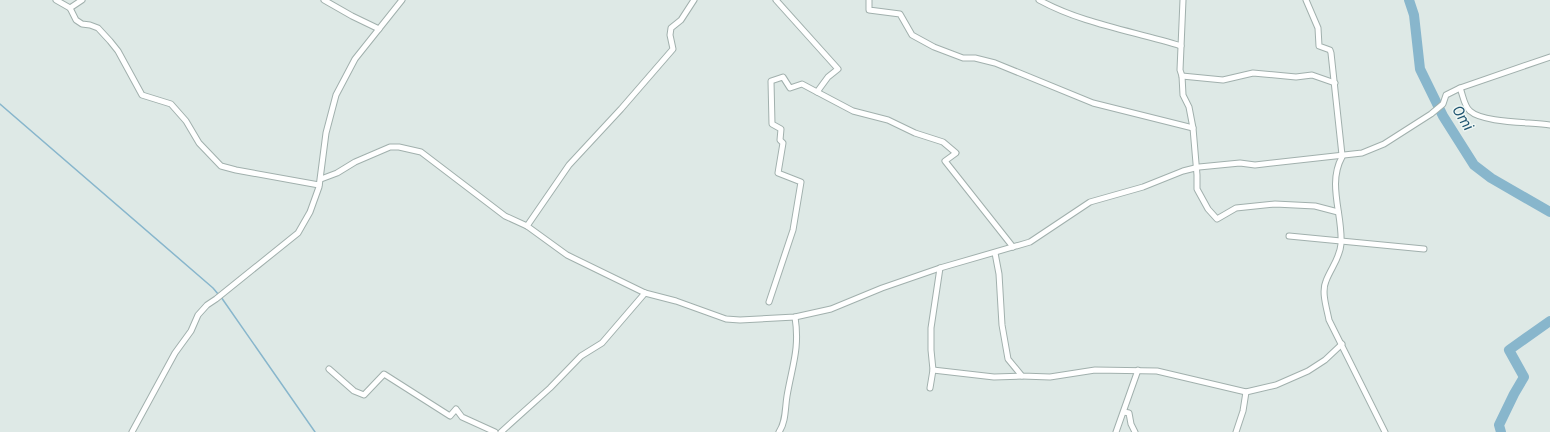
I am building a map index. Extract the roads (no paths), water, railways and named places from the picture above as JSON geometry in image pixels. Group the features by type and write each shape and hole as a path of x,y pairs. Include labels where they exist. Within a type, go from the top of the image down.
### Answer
{"street":[{"path":"56,0 70,8 76,20 82,24 98,28 114,46 142,95 171,104 186,122 198,143 221,166 319,185"},
{"path":"70,8 82,0"},
{"path":"324,0 378,29"},
{"path":"132,432 175,353 191,331 198,315 207,305 298,233 310,212 321,179 326,133 336,95 355,59 402,0"},
{"path":"527,226 569,165 621,110 673,49 670,35 671,28 681,20 694,0"},
{"path":"776,0 838,69 828,77 817,92"},
{"path":"869,0 869,10 900,14 912,35 934,47 963,58 975,58 995,63 1093,103 1193,128"},
{"path":"1039,0 1064,13 1122,31 1181,46"},
{"path":"1183,0 1180,70 1182,76 1183,95 1189,107 1193,128 1197,190 1208,209 1217,219 1236,208 1275,204 1315,206 1338,212"},
{"path":"1306,0 1318,28 1319,46 1330,50 1332,53 1342,156 1338,165 1336,178 1341,241 1337,259 1325,286 1330,320 1385,432"},
{"path":"321,179 390,147 412,149 429,157 439,167 505,216 527,226 567,256 645,293 676,300 726,319 740,320 795,317 831,309 882,288 940,268 995,253 1035,239 1090,202 1143,187 1195,168 1240,163 1254,165 1350,156 1362,153 1374,148 1431,114 1443,104 1446,95 1460,88 1550,57"},
{"path":"1182,76 1223,80 1253,73 1296,77 1312,75 1335,83"},
{"path":"769,302 793,230 801,182 778,173 783,143 780,140 781,129 772,124 771,81 783,77 790,88 802,84 853,111 888,120 915,133 943,142 956,153 945,161 1013,247"},
{"path":"1460,88 1469,110 1475,115 1504,121 1550,125"},
{"path":"322,170 330,176"},
{"path":"1289,236 1424,249"},
{"path":"995,253 999,274 1002,325 1008,359 1022,376"},
{"path":"930,388 933,370 931,328 940,268"},
{"path":"501,432 550,388 580,356 602,343 645,293"},
{"path":"780,432 783,426 787,395 796,356 797,331 795,317"},
{"path":"933,370 994,377 1050,377 1095,370 1157,371 1246,392 1276,385 1308,371 1325,360 1342,344"},
{"path":"329,369 354,391 364,395 384,374 450,416 456,409 462,417 495,432"},
{"path":"1116,432 1138,370"},
{"path":"1236,432 1243,411 1246,392"},
{"path":"1124,412 1129,413 1131,424 1135,432"}],"waterway":[{"name":"Omi","path":"1409,0 1414,15 1420,69 1443,116 1474,165 1491,178 1550,212"},
{"path":"0,104 213,288 218,294"},
{"path":"221,297 315,432"},
{"name":"Omi","path":"1501,432 1499,425 1524,377 1509,350 1550,321"}]}
